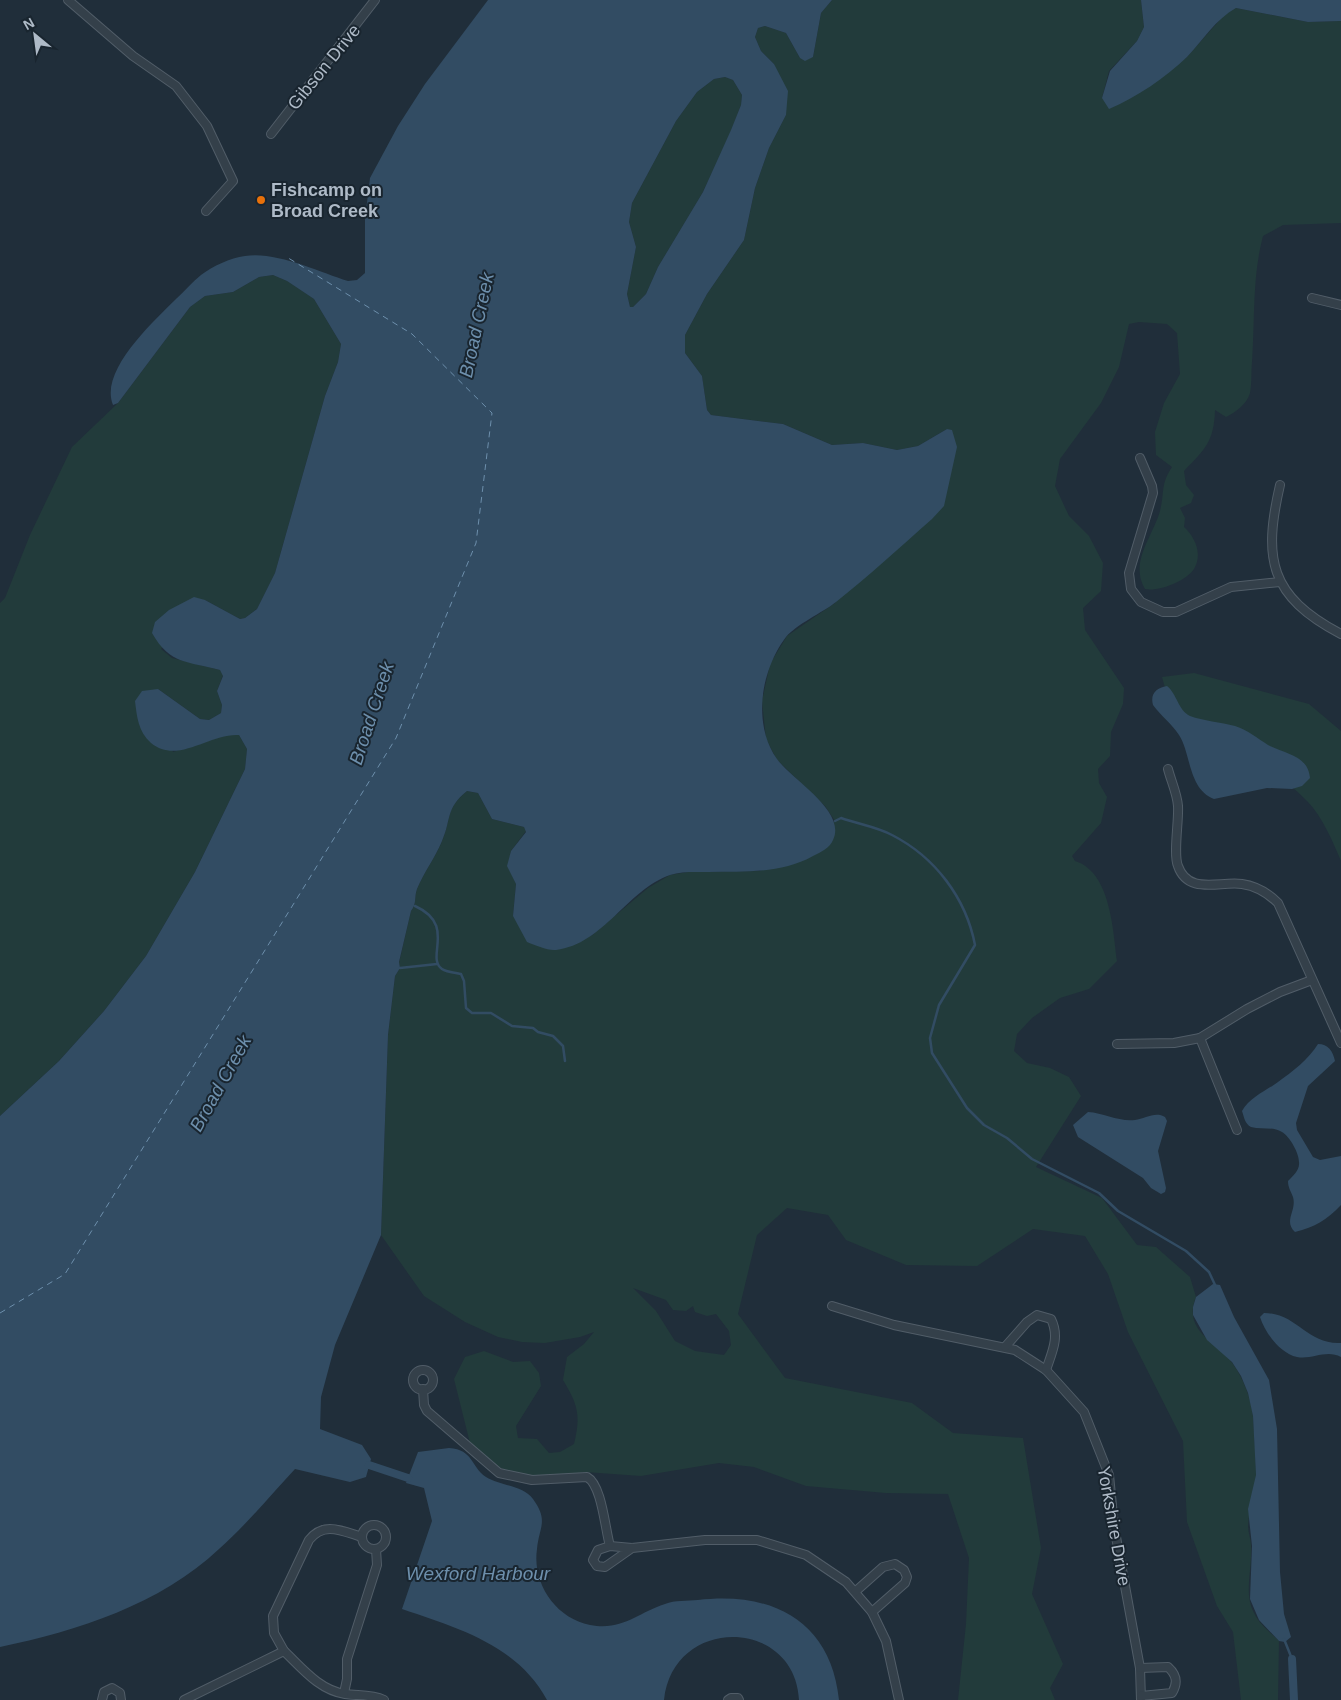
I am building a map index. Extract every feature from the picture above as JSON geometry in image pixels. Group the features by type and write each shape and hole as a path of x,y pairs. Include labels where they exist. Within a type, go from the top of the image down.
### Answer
{"street":[{"path":"68,0 132,56 176,86 207,126 233,181 206,211"},
{"name":"Gibson Drive","path":"271,134 375,0"},
{"path":"1312,298 1341,305"},
{"path":"1140,458 1152,486 1152,493 1129,573 1131,589 1140,602 1163,612 1176,612 1200,603 1231,587 1280,582"},
{"path":"1280,485 1271,540 1272,556 1280,582 1293,600 1341,634"},
{"path":"1168,769 1178,803 1177,864 1183,875 1193,884 1241,884 1269,894 1278,903 1292,930 1312,980 1341,1042"},
{"path":"1117,1044 1174,1043 1200,1038 1263,1000 1312,980"},
{"path":"1200,1038 1237,1130"},
{"name":"Yorkshire Drive","path":"832,1306 894,1325 1005,1347 1046,1370 1084,1412 1109,1475 1114,1526 1140,1668 1141,1698 1172,1692 1176,1686 1176,1676 1168,1667 1140,1668"},
{"path":"1005,1347 1027,1322 1037,1315 1051,1319 1055,1328 1056,1338 1046,1370"},
{"path":"423,1389 424,1405 427,1411 499,1473 532,1480 587,1477 591,1479 598,1492 610,1546"},
{"path":"362,1537 368,1527 380,1527 385,1533 385,1541 376,1549"},
{"path":"376,1549 366,1546 362,1537 331,1528 315,1533 309,1540 273,1616 274,1633 284,1650 324,1688 344,1694 375,1696 384,1700"},
{"path":"632,1548 605,1567 597,1566 593,1560 598,1550 610,1546 632,1548 705,1540 756,1540 806,1555 828,1568 856,1591 872,1612 886,1640 899,1700"},
{"path":"344,1694 347,1679 346,1659 377,1565 376,1549"},
{"path":"856,1591 883,1567 890,1564 900,1566 907,1577 900,1590 872,1612"},
{"path":"184,1700 284,1650"},
{"path":"102,1700 104,1692 112,1688 120,1693 121,1700"},
{"path":"728,1700 738,1698 739,1700"}],"green space":[{"path":"832,0 1141,0 1144,27 1137,41 1109,71 1102,98 1186,58 1225,14 1236,8 1308,22 1341,21 1341,223 1283,225 1263,236 1255,283 1250,393 1241,407 1226,417 1215,410 1213,430 1207,444 1198,457 1184,471 1186,485 1194,495 1191,503 1180,508 1185,518 1184,527 1194,541 1198,552 1197,563 1194,569 1185,578 1172,585 1157,589 1145,589 1141,579 1141,559 1157,520 1164,484 1172,467 1156,455 1155,432 1164,403 1180,374 1177,333 1167,324 1139,322 1129,324 1119,367 1101,403 1060,459 1055,486 1069,516 1089,536 1103,563 1101,591 1083,608 1085,630 1124,688 1123,704 1111,732 1110,756 1098,769 1099,783 1107,797 1101,823 1072,856 1075,861 1087,867 1096,877 1103,890 1111,919 1117,961 1089,989 1060,998 1032,1018 1017,1034 1014,1051 1027,1063 1050,1068 1069,1077 1081,1096 1036,1167 1102,1198 1137,1245 1156,1247 1190,1277 1196,1297 1193,1309 1197,1328 1233,1364 1246,1389 1253,1417 1256,1467 1256,1480 1248,1526 1251,1543 1249,1597 1256,1617 1279,1641 1278,1700 1241,1700 1233,1632 1217,1606 1187,1522 1183,1441 1128,1332 1108,1274 1085,1236 1033,1229 977,1266 906,1265 846,1240 828,1215 787,1208 757,1235 738,1314 785,1378 912,1403 953,1433 1023,1438 1041,1548 1032,1594 1063,1664 1050,1688 1055,1700 958,1700 966,1624 969,1558 948,1494 886,1493 806,1486 754,1467 719,1463 641,1476 585,1472 553,1477 522,1476 497,1467 470,1443 454,1379 465,1357 484,1351 513,1362 530,1361 539,1373 541,1386 516,1426 518,1438 537,1439 549,1453 560,1452 574,1444 578,1418 572,1396 563,1380 567,1357 584,1344 594,1332 580,1337 545,1343 522,1342 498,1337 465,1322 424,1296 381,1235 388,1035 395,976 400,968 399,963 417,889 442,841 452,808 460,797 467,791 478,793 492,819 524,827 526,831 511,851 508,866 516,884 513,916 591,936 648,888 670,875 688,872 760,871 835,821 825,806 777,760 766,739 762,701 770,664 787,636 835,603 947,429 918,446 897,450 863,443 832,445 783,424 711,415 707,410 702,376 685,353 685,335 707,294 744,240 755,188 769,148 786,115 774,64 761,51 755,37 758,28 765,26 786,33 800,58 813,57 821,13","holes":["633,1288 666,1300 673,1310 686,1311 693,1306 695,1312 707,1316 716,1314 729,1331 731,1345 724,1355 695,1351 675,1341 656,1311"]},
{"path":"725,77 733,80 742,95 741,105 731,131 703,192 658,267 646,294 633,307 630,307 627,294 636,247 629,222 632,203 676,121 697,92 714,79"},
{"path":"273,275 287,281 314,299 341,344 338,362 325,396 275,573 257,609 245,618 240,619 205,600 161,649 172,658 220,670 223,675 217,691 222,705 221,713 209,720 200,719 158,689 173,752 228,734 239,735 247,749 245,769 195,872 146,956 104,1011 59,1061 0,1116 0,603 5,598 30,535 72,447 118,403 190,307 205,296 233,292 259,277"},
{"path":"1194,673 1309,704 1341,731 1341,861 1318,814 1292,787 1242,751 1171,709 1162,677"}],"water":[{"name":"Broad Creek","path":"488,0 832,0 821,13 813,57 805,61 800,58 786,33 765,26 758,28 755,37 761,51 774,64 788,91 786,115 769,148 755,188 744,240 707,294 685,335 685,353 702,376 707,410 711,415 783,424 832,445 863,443 897,450 918,446 947,429 952,430 957,447 944,506 932,519 848,592 791,632 777,650 771,665 763,697 762,714 764,730 769,745 777,759 816,796 832,818 835,829 833,840 822,851 801,862 775,869 689,872 670,875 655,882 641,892 602,928 588,938 573,946 553,950 527,942 513,916 516,884 507,866 511,851 526,832 524,827 492,819 478,793 467,791 455,803 442,841 417,889 399,962 400,968 395,976 388,1035 381,1235 335,1345 321,1397 320,1429 362,1445 371,1459 366,1477 350,1482 295,1469 229,1540 196,1568 171,1585 117,1613 59,1633 0,1647 0,1116 59,1061 104,1011 146,956 195,872 245,769 247,749 239,735 216,739 183,750 172,751 161,749 151,743 141,729 135,701 142,691 158,689 200,719 209,720 221,713 222,705 217,691 223,676 220,670 189,663 166,651 152,633 155,622 169,610 194,597 205,600 240,619 245,618 257,609 275,573 325,396 338,362 341,344 314,299 287,281 273,275 259,277 233,292 205,296 190,307 118,403 113,405 111,392 114,377 131,348 154,320 198,278 222,263 239,257 257,255 284,259 348,281 357,280 365,273 365,219 370,178 398,126 425,84","holes":["725,77 733,80 742,95 741,105 703,192 658,267 646,294 633,307 630,307 627,294 636,247 629,222 632,203 676,121 697,92 714,79"]},
{"path":"1141,0 1341,0 1341,21 1308,22 1236,8 1216,24 1187,57 1169,72 1140,93 1109,109 1102,98 1110,71 1137,41 1144,27"},
{"path":"1167,686 1183,710 1190,716 1235,726 1252,734 1268,745 1295,756 1305,764 1310,778 1302,786 1292,789 1267,788 1214,799 1206,794 1199,787 1195,779 1179,735 1153,705 1152,698 1155,692"},
{"path":"1318,1044 1325,1045 1330,1049 1335,1061 1308,1086 1296,1123 1297,1130 1313,1157 1320,1160 1341,1156 1341,1205 1320,1222 1295,1232 1290,1224 1294,1202 1288,1181 1296,1173 1299,1165 1296,1150 1291,1141 1282,1132 1274,1129 1249,1126 1242,1111 1254,1098 1300,1065"},
{"path":"1088,1112 1129,1120 1154,1115 1165,1117 1167,1121 1158,1151 1166,1188 1165,1192 1161,1194 1151,1188 1143,1178 1078,1137 1073,1125"},
{"path":"1213,1284 1220,1285 1234,1317 1269,1380 1277,1429 1280,1572 1284,1614 1291,1637 1285,1642 1279,1641 1259,1620 1250,1599 1252,1546 1248,1509 1256,1475 1253,1416 1248,1393 1241,1376 1232,1362 1207,1340 1193,1315 1196,1297"},
{"path":"1264,1313 1275,1314 1285,1318 1319,1339 1341,1343 1341,1357 1330,1354 1303,1358 1291,1355 1279,1347 1269,1336 1260,1317"},
{"name":"Wexford Harbour","path":"449,1448 457,1449 467,1455 486,1477 517,1488 529,1494 533,1499 541,1513 542,1519 536,1562 538,1574 548,1597 566,1615 590,1625 612,1626 677,1601 725,1598 750,1601 773,1607 793,1617 810,1631 824,1650 834,1673 839,1700 799,1700 792,1673 777,1653 757,1641 733,1637 710,1641 688,1652 672,1672 664,1700 547,1700 520,1665 503,1652 465,1632 402,1609 432,1521 424,1488 406,1483 418,1452"}],"waterway":[{"path":"835,821 841,818 874,828 908,844 935,867 956,895 964,911 975,945 939,1005 930,1038 932,1053 967,1108 984,1125 1007,1138 1032,1159 1099,1193 1118,1211 1186,1251 1209,1272 1216,1287"},
{"path":"415,906 428,914 435,922 438,931 438,964 448,972 461,974 464,981 466,1008 472,1013 491,1013 512,1026 533,1028 538,1032 553,1036 563,1046 565,1061"},
{"path":"400,968 437,964"},
{"path":"369,1465 408,1478"},
{"path":"1284,1639 1292,1659"},
{"path":"1292,1659 1294,1700"}],"ferry route":[{"path":"0,1313 65,1274 396,738 476,543 492,413 412,334 285,256"}],"place":[{"name":"Fishcamp on Broad Creek","path":"261,200"}]}
